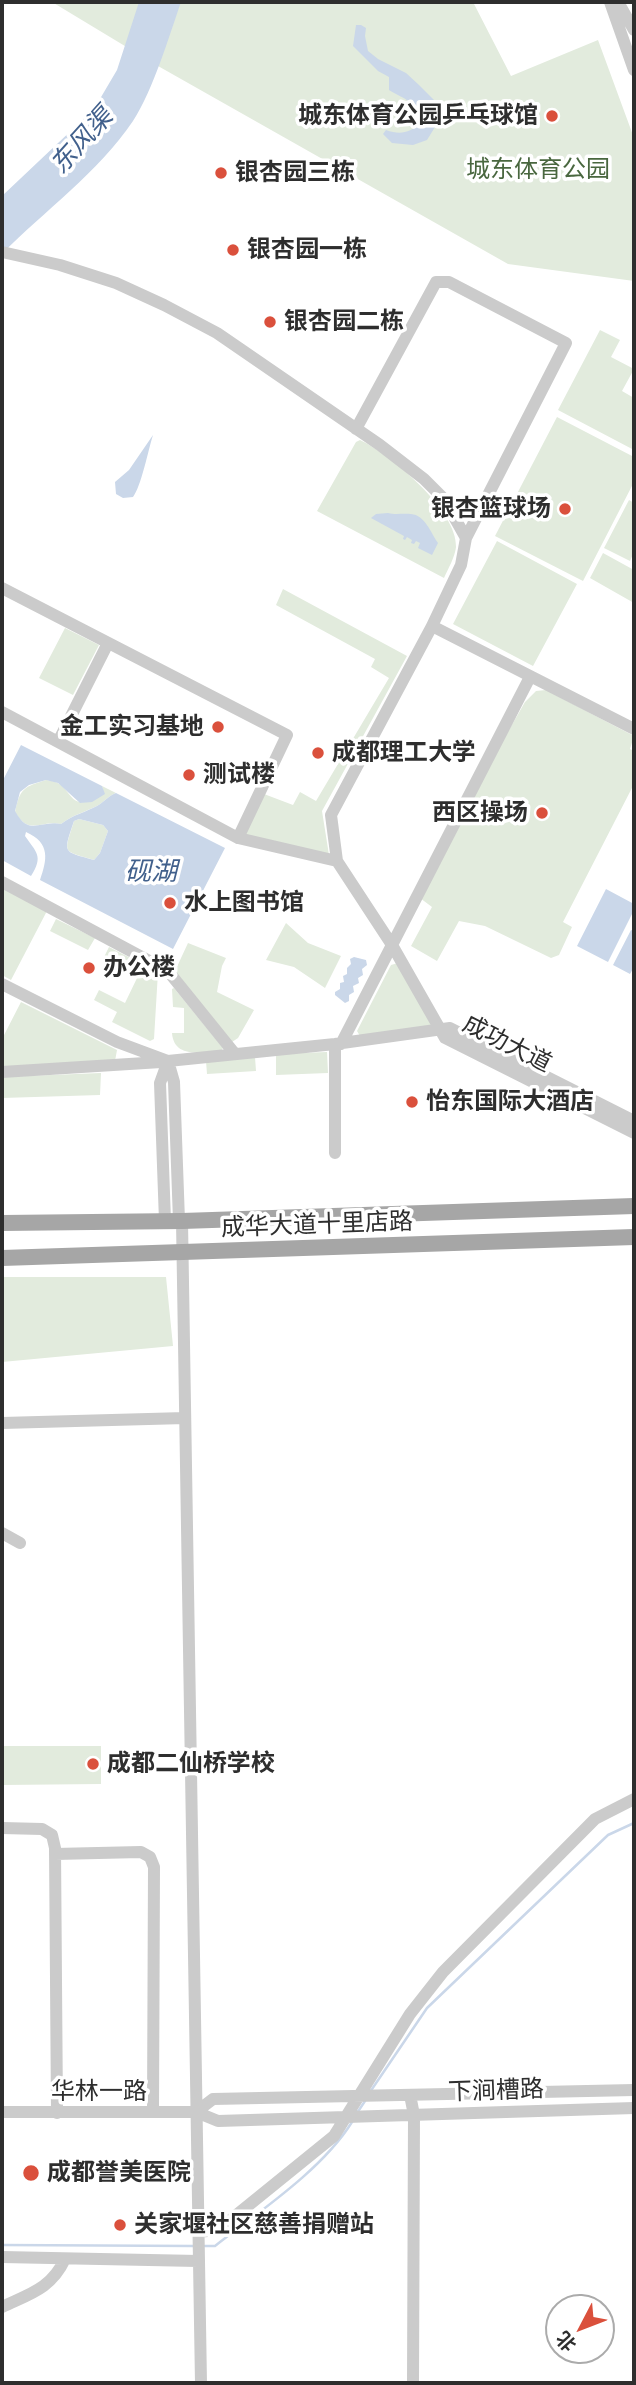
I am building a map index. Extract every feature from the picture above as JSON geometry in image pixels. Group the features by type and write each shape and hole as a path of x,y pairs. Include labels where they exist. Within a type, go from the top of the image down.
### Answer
{"main road":[{"name":"成华大道十里店路","path":"2,1223 175,1221 634,1206"},
{"name":"成华大道十里店路","path":"2,1258 634,1237"}],"street":[{"path":"610,2 634,69"},
{"path":"618,2 634,30"},
{"path":"4,252 105,279 164,304 217,333 380,445 438,492 466,538"},
{"path":"2,1072 168,1061 338,1044 442,1030 392,945 337,861 331,815 432,626 461,565 466,538 566,343 449,282 436,282 356,429"},
{"path":"2,588 287,735 238,838"},
{"path":"432,626 634,730"},
{"path":"58,742 108,643"},
{"path":"335,1153 338,1044 530,677"},
{"path":"2,712 238,838 337,861"},
{"path":"2,882 168,971 235,1054"},
{"path":"2,984 117,1042 168,1061"},
{"name":"成功大道","path":"634,1121 450,1028 442,1030 445,1038 634,1133"},
{"path":"168,1061 174,1083 175,1221 183,1253 201,2383"},
{"path":"2,1419 185,1418"},
{"path":"2,1533 20,1543"},
{"path":"197,2234 218,2230 334,2136 352,2117 410,2014 443,1972 595,1819 634,1799"},
{"path":"2,1828 42,1829 52,1835 55,1854 57,2113"},
{"path":"55,1854 141,1852 150,1857 154,1867 153,2112"},
{"name":"下涧槽路","path":"196,2112 213,2099 634,2090"},
{"path":"410,2095 414,2115 413,2383"},
{"name":"下涧槽路","path":"196,2112 218,2121 634,2108"},
{"name":"华林一路","path":"2,2112 196,2112"},
{"path":"2,2257 198,2258"},
{"path":"2,2307 48,2285 59,2273 65,2259"}],"green space":[{"name":"城东体育公园","path":"52,2 473,2 511,76 598,40 634,138 634,281 508,264 158,66"},
{"path":"600,330 620,340 611,357 634,369 622,391 634,398 634,450 558,410"},
{"name":"银杏篮球场","path":"557,417 634,457 634,482 583,581 495,536"},
{"path":"360,440 388,458 420,485 446,517 454,533 456,547 444,578 317,511 356,442"},
{"path":"629,500 634,503 634,552 630,561 604,548"},
{"path":"497,541 577,584 533,666 453,624"},
{"path":"603,553 634,570 634,603 590,578"},
{"path":"283,589 407,656 322,811 329,855 243,835 264,794 293,805 300,792 316,801 389,678 371,667 375,659 276,605"},
{"path":"65,628 99,645 73,695 39,678"},
{"name":"西区操场","path":"546,690 634,736 630,749 634,751 634,784 563,922 572,927 559,955 551,958 485,926 459,921 437,961 411,946 432,907 420,898 525,702 536,691"},
{"path":"46,780 62,786 76,801 91,800 104,794 102,786 116,793 61,824 35,826 25,823 15,812 21,793"},
{"path":"79,819 103,825 108,831 100,853 94,860 68,849 74,821"},
{"path":"2,885 48,909 11,980 2,975"},
{"path":"56,919 95,938 88,950 50,931"},
{"path":"286,923 308,943 341,956 325,988 294,967 266,960"},
{"path":"188,943 226,958 217,992 254,1010 238,1038 232,1042 175,971"},
{"path":"109,947 158,972 154,1039 150,1041 112,1022 117,1012 94,1000 99,990 125,1003 138,976 103,959"},
{"path":"398,963 433,1021 429,1028 360,1036 357,1031 391,965"},
{"path":"174,988 223,1048 221,1051 198,1053 178,1047 172,1033 184,1033 184,1008 173,1007"},
{"path":"21,1002 117,1050 115,1061 2,1068 2,1039"},
{"path":"327,1052 328,1073 276,1075 276,1054"},
{"path":"255,1057 256,1071 207,1074 206,1061"},
{"path":"101,1073 100,1095 2,1098 2,1077"},
{"path":"2,1277 166,1277 173,1346 2,1362"},
{"path":"2,1746 101,1746 101,1784 2,1785"}],"water":[{"name":"东风渠","path":"139,2 181,2 141,108 104,158 2,254 2,196 94,109 117,70"},
{"path":"356,25 366,28 368,51 406,73 436,102 440,119 427,140 413,145 392,143 383,134 386,130 400,133 409,131 420,123 419,116 410,102 389,90 389,77 378,71 353,46"},
{"path":"153,435 136,492 133,497 123,498 116,494 115,482 129,470"},
{"path":"376,514 416,515 424,521 438,543 432,555 418,548 420,543 411,543 412,540 407,537 403,539 404,536 371,518"},
{"name":"砚湖","path":"21,745 102,786 105,794 92,802 80,803 58,783 46,780 29,785 20,792 15,811 25,823 35,826 61,824 116,793 225,848 173,949 40,880 45,853 40,841 34,836 26,832 25,836 38,859 31,876 2,860 2,782","holes":["79,819 103,825 108,831 100,853 94,860 68,850 74,821"]},
{"path":"606,889 634,904 634,910 608,962 577,946"},
{"path":"631,930 634,931 634,967 630,974 613,965"},
{"path":"354,957 366,960 367,965 362,969 363,975 358,978 359,983 353,986 354,992 349,995 349,1001 345,1003 335,992 340,989 340,983 344,982 343,976 347,974 350,959"}],"waterway":[{"path":"370,2092 427,2008 608,1835 634,1823"},
{"path":"357,2113 365,2101"},
{"path":"205,2246 215,2246 289,2189 324,2157 352,2122"},
{"path":"2,2245 194,2246"}],"place":[{"name":"城东体育公园乒乓球馆","path":"552,116"},
{"name":"银杏园三栋","path":"221,173"},
{"name":"银杏园一栋","path":"233,250"},
{"name":"银杏园二栋","path":"270,322"},
{"name":"银杏篮球场","path":"565,509"},
{"name":"金工实习基地","path":"218,727"},
{"name":"成都理工大学","path":"318,753"},
{"name":"测试楼","path":"189,775"},
{"name":"西区操场","path":"542,813"},
{"name":"水上图书馆","path":"170,903"},
{"name":"办公楼","path":"89,968"},
{"name":"怡东国际大酒店","path":"412,1102"},
{"name":"成都二仙桥学校","path":"93,1764"},
{"name":"成都誉美医院","path":"31,2173"},
{"name":"关家堰社区慈善捐赠站","path":"120,2225"}]}
